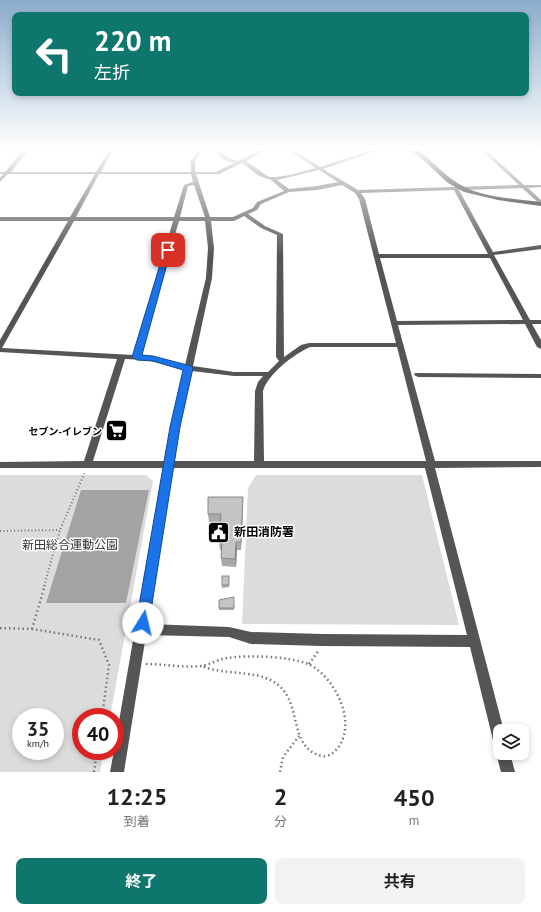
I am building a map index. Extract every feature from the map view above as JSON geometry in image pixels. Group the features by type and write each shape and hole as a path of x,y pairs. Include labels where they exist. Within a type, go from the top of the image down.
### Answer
{"main road":[{"path":"455,184 464,189 480,194 541,204"}],"street":[{"path":"0,346 93,184"},
{"path":"137,357 186,185 191,184"},
{"path":"117,772 175,427 206,297 209,278 211,248 208,219 196,184"},
{"path":"279,184 288,191"},
{"path":"0,219 234,219 255,209 259,203 288,191 337,184"},
{"path":"344,184 356,192 362,201 496,724"},
{"path":"519,184 541,204"},
{"path":"356,192 456,190 541,186"},
{"path":"456,190 541,347"},
{"path":"245,215 264,227 280,234 280,357 282,361"},
{"path":"377,256 491,255 541,247"},
{"path":"394,323 529,326 541,322"},
{"path":"259,465 259,391 262,382 268,374 282,361 309,346 400,345"},
{"path":"0,350 137,357 153,359 188,368 226,373 268,374"},
{"path":"88,464 122,356"},
{"path":"418,375 541,376"},
{"path":"0,465 541,464"},
{"path":"142,629 229,632 251,638 474,642"},
{"path":"505,760 508,772"}],"path":[{"path":"32,629 60,530 88,464"},
{"path":"0,531 60,530"},
{"path":"0,628 32,629 55,634 100,640 109,665 103,708"},
{"path":"309,664 321,648 322,640"},
{"path":"146,664 202,666 226,658 246,658 296,661 309,664 321,672 336,691 342,706 345,723 343,739 336,752 326,756 314,754 304,745 299,736 287,697 278,684 268,680 209,669 202,666"},
{"path":"280,772 279,766 284,754 299,736"},
{"path":"94,772 96,760"}],"green space":[{"name":"新田総合運動公園","path":"0,475 146,475 153,481 112,708 72,708 72,760 102,760 100,772 0,772"},
{"path":"256,475 422,475 459,625 242,624 248,488"}],"shaded area":[{"path":"81,490 149,490 126,603 46,603"}],"building":[{"path":"208,497 243,497 241,542 236,542 235,559 221,558 222,542 219,542 221,514 208,514"},
{"path":"222,576 229,576 229,585 222,585"},
{"path":"234,597 234,608 219,608 219,600"}],"place":[{"name":"セブン-イレブン","path":"117,431"},
{"name":"新田消防署","path":"218,532"}],"route":[{"path":"143,623 175,427 188,368 153,359 137,357 168,250"}]}
